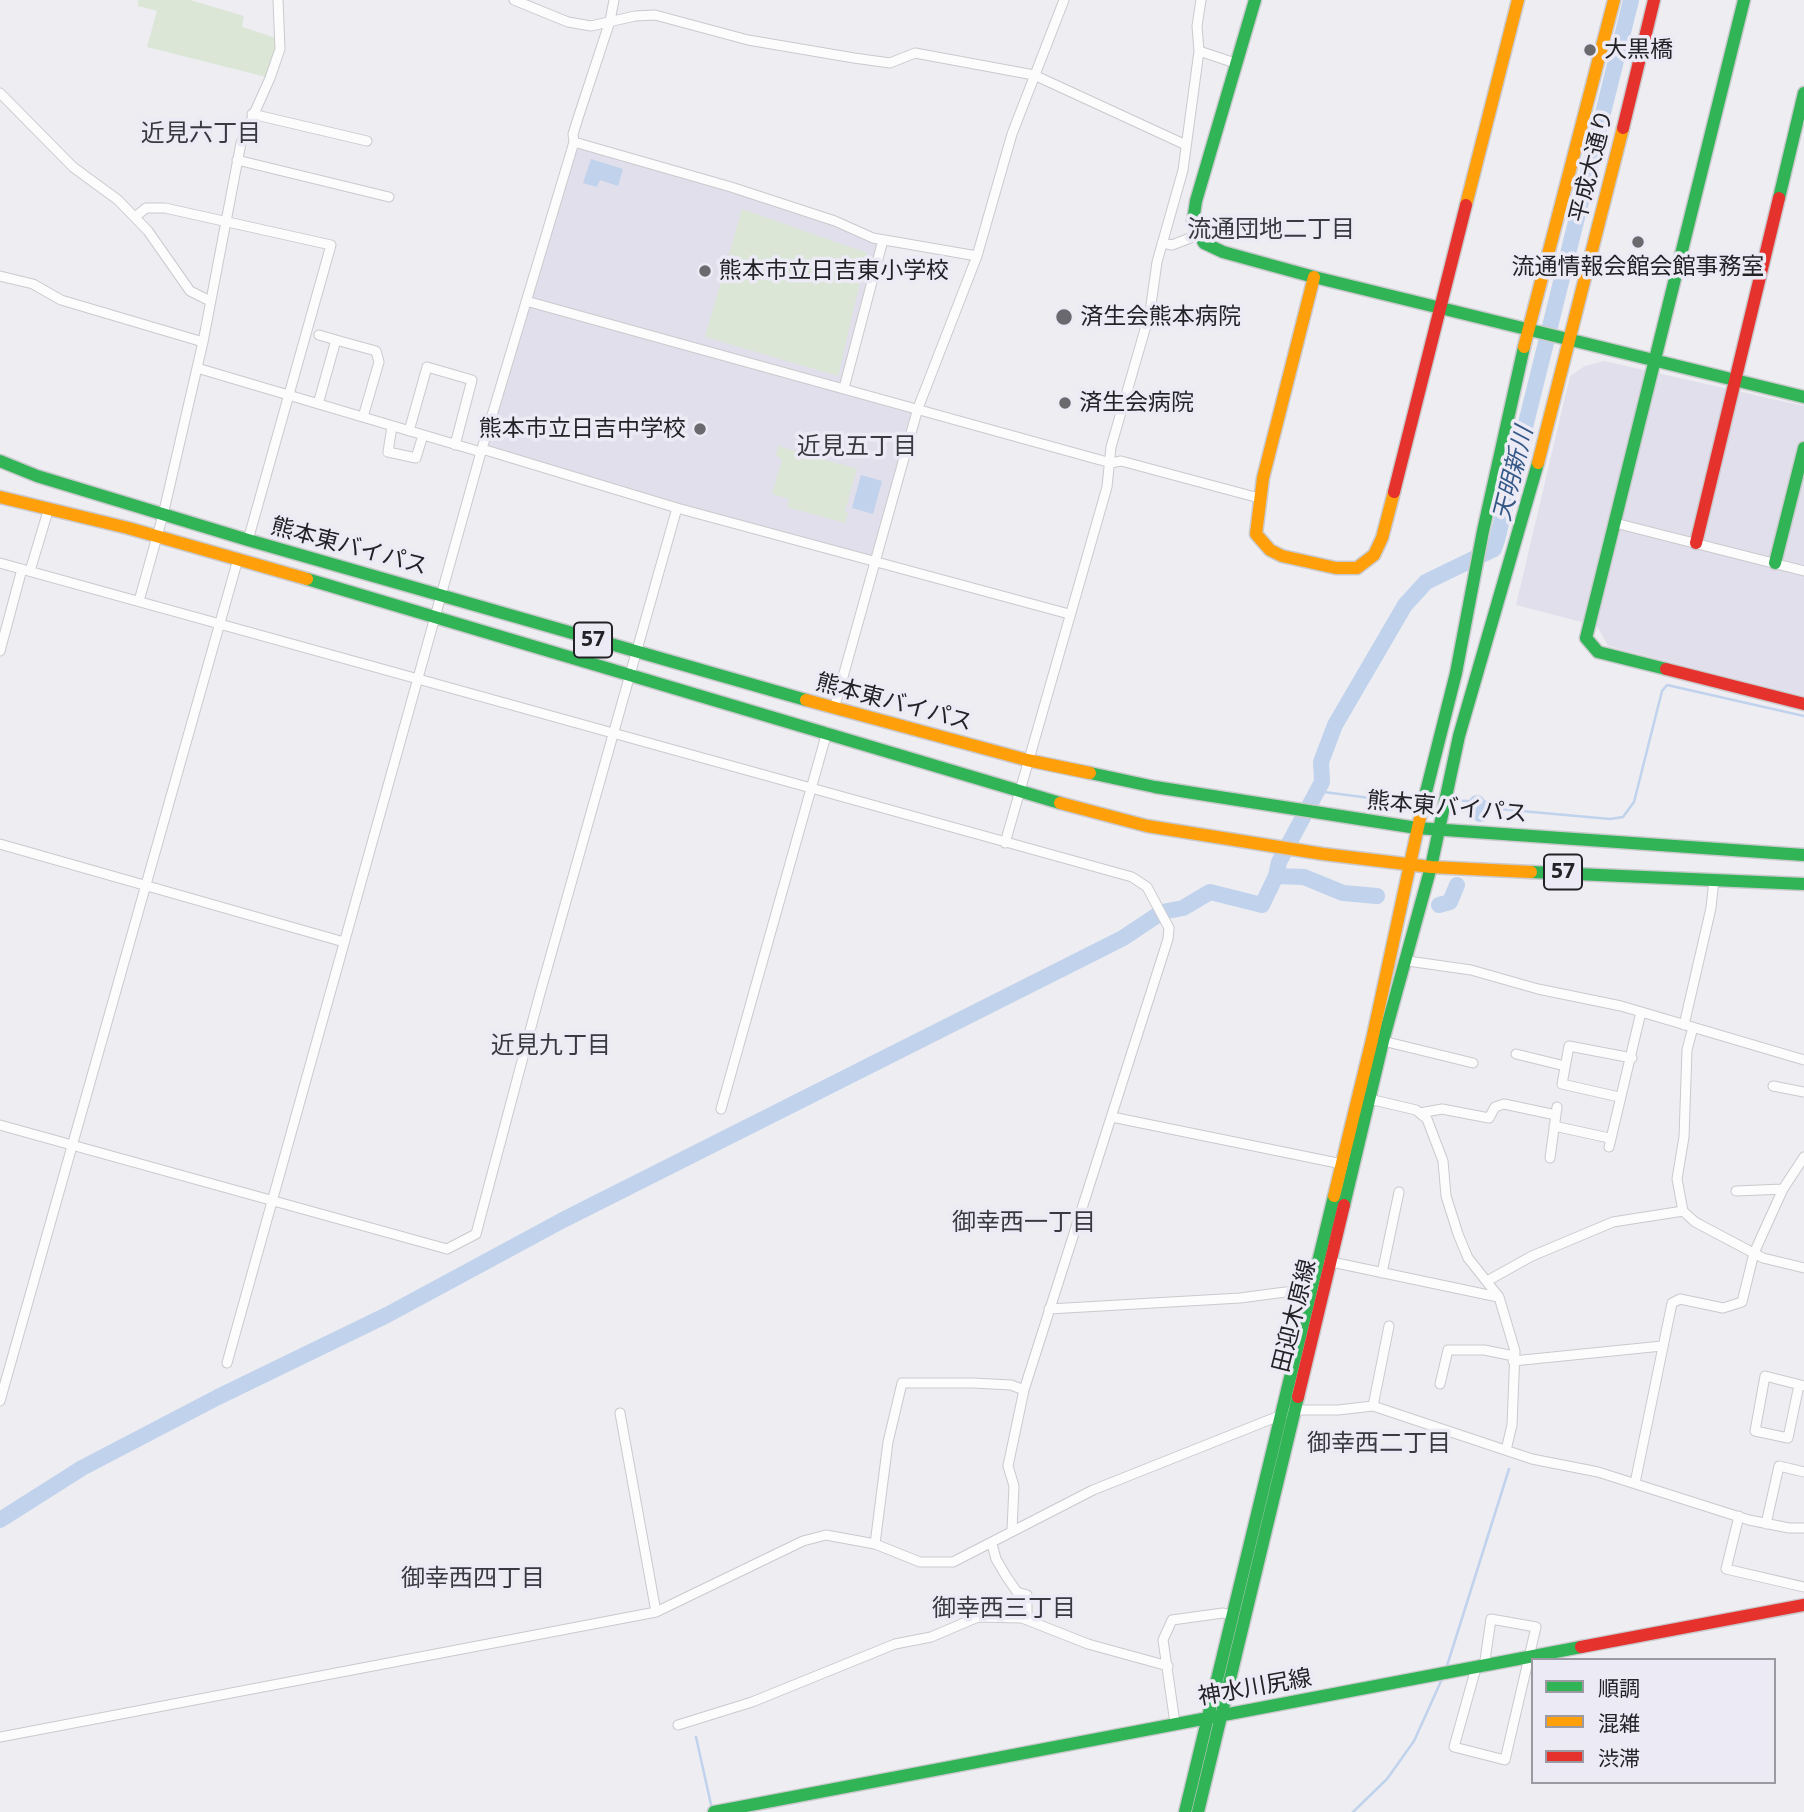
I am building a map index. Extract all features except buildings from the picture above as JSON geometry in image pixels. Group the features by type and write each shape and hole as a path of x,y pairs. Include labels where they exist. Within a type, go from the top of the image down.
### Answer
{"main road":[{"path":"1255,0 1196,201 1193,221 1204,243 1223,252 1314,277 1804,397"},
{"path":"1314,277 1259,498 1256,534 1262,543 1282,556 1336,568 1357,568 1374,555 1382,538 1518,0"},
{"name":"平成大通り","path":"1474,583 1528,331 1614,0"},
{"name":"平成大通り","path":"1459,736 1567,340 1654,0"},
{"path":"1744,0 1586,638 1598,652 1804,704"},
{"path":"1696,543 1804,93"},
{"path":"1775,563 1804,448"},
{"name":"熊本東バイパス","path":"0,461 37,477 636,653 1027,760 1155,787 1417,828 1804,855"},
{"path":"0,469 37,477"},
{"path":"0,488 128,528"},
{"name":"熊本東バイパス","path":"0,497 48,511 128,528 436,615 1073,807 1147,826 1323,854 1431,867 1804,884"},
{"name":"田迎木原線","path":"1198,1812 1288,1412 1364,1097 1417,828 1442,733 1474,583"},
{"name":"田迎木原線","path":"1364,1097 1408,961 1459,736"},
{"name":"田迎木原線","path":"1185,1812 1231,1615 1288,1412"},
{"name":"神水川尻線","path":"714,1812 1804,1605"}],"street":[{"path":"139,601 163,515 203,342 237,160 252,114 270,78 280,48 278,0"},
{"path":"514,0 568,22 590,26 655,15 748,40 854,58 890,63 915,53 1034,75 1186,145"},
{"path":"227,1363 270,1200 419,679 481,451 575,142 579,115 610,21 614,0"},
{"path":"834,709 918,408 977,256 1012,134 1064,0"},
{"path":"1005,843 1111,463 1111,447 1150,312 1162,243 1183,170 1199,51 1197,26 1201,0"},
{"path":"1199,51 1235,63"},
{"path":"0,93 73,167 118,200 148,230 190,291 210,301"},
{"path":"252,114 367,141"},
{"path":"575,142 731,187 883,240 977,256"},
{"path":"237,160 389,197"},
{"path":"135,217 146,208 165,208 331,245 248,540"},
{"path":"1162,243 1172,245 1198,235"},
{"path":"844,388 883,240"},
{"path":"0,276 33,284 61,300 203,342"},
{"path":"526,301 1111,463 1121,461 1259,498"},
{"path":"319,335 376,351 379,362 363,417"},
{"path":"318,404 336,340"},
{"path":"410,431 427,367 472,380 455,445"},
{"path":"197,368 677,508 1069,614"},
{"path":"392,426 388,452 416,458 423,435"},
{"path":"0,1125 447,1249 476,1234 677,508"},
{"path":"0,651 48,511"},
{"path":"1615,523 1804,571"},
{"path":"0,1401 238,559"},
{"path":"0,563 1132,877 1147,887 1169,929 1024,1390 1008,1466 1014,1486 1012,1530"},
{"path":"721,1109 827,732"},
{"path":"0,844 344,942"},
{"path":"1714,879 1688,1026 1684,1137 1676,1179 1683,1211 1695,1222 1754,1253 1804,1268"},
{"path":"1408,961 1471,970 1538,989 1641,1012 1804,1060"},
{"path":"1554,1126 1609,1143 1619,1097 1625,1089 1641,1012"},
{"path":"1383,1041 1473,1063"},
{"path":"1619,1097 1562,1084 1569,1046 1632,1058"},
{"path":"1516,1054 1564,1066"},
{"path":"1773,1086 1804,1092"},
{"path":"1364,1097 1420,1113 1427,1119 1443,1161 1446,1196 1458,1234 1468,1258 1499,1297 1509,1327 1514,1359 1512,1425 1506,1450"},
{"path":"1420,1113 1441,1109 1489,1118 1496,1107 1504,1104 1557,1111 1550,1158"},
{"path":"1112,1117 1348,1165"},
{"path":"1635,1483 1672,1303 1680,1299 1723,1308 1742,1302 1754,1253 1783,1189 1804,1157"},
{"path":"1736,1191 1783,1189"},
{"path":"1382,1273 1399,1192"},
{"path":"1487,1281 1532,1255 1613,1222 1683,1211"},
{"path":"1324,1260 1499,1297"},
{"path":"1049,1309 1240,1298 1318,1288"},
{"path":"1373,1406 1389,1326"},
{"path":"1440,1384 1448,1350 1484,1350 1514,1359 1662,1346"},
{"path":"1765,1376 1801,1385 1788,1438 1755,1431 1765,1376"},
{"path":"875,1544 888,1442 902,1383 1011,1385 1024,1390"},
{"path":"0,1737 656,1612 803,1541 826,1535 875,1544 930,1564 953,1562 1093,1490 1288,1412 1373,1406 1506,1450 1635,1483 1766,1524 1804,1528"},
{"path":"620,1413 656,1612"},
{"path":"1766,1524 1779,1466 1804,1472"},
{"path":"1739,1516 1726,1569 1804,1587"},
{"path":"992,1544 996,1559 1006,1576 1017,1592 1027,1595 1027,1620"},
{"path":"1175,1723 1163,1640 1172,1620 1223,1613 1231,1615"},
{"path":"678,1725 752,1702 895,1644 931,1637 978,1618 1027,1620 1088,1644 1168,1667"},
{"path":"1491,1619 1536,1627 1531,1658 1505,1760 1454,1747 1480,1667 1491,1619"}],"shaded area":[{"path":"574,142 731,187 883,240 844,388 918,408 876,563 482,449"},
{"path":"1604,361 1804,406 1804,696 1608,646 1597,626 1516,605 1570,376 1585,366"}],"green space":[{"path":"138,0 190,0 244,16 242,27 279,39 270,78 147,47 157,11 138,6"},
{"path":"742,209 867,253 838,376 705,337"},
{"path":"778,446 857,469 845,511 848,513 845,523 787,507 789,499 772,494 782,460 776,455"}],"water":[{"path":"591,159 623,169 618,186 600,180 597,187 583,183"},
{"path":"861,475 882,481 873,514 852,508"}],"waterway":[{"name":"天明新川","path":"1276,876 1279,862 1322,782 1321,762 1335,725 1405,605 1426,582 1494,549 1631,0"},
{"path":"1448,800 1487,802 1499,809 1610,819 1623,817 1634,802 1662,691 1667,685 1804,716"},
{"path":"1316,791 1370,798 1399,795 1421,797"},
{"path":"1427,798 1442,800"},
{"path":"1477,803 1483,811 1480,814"},
{"path":"0,1520 82,1468 218,1397 387,1315 563,1220 1123,938 1162,912 1183,908 1210,892 1262,905 1276,876 1304,877 1343,893 1377,896"},
{"path":"1439,905 1450,902 1457,885"},
{"path":"1446,1669 1509,1469"},
{"path":"1353,1812 1387,1779 1414,1741 1442,1679"},
{"path":"696,1737 712,1809"}],"traffic: fast":[{"path":"1255,0 1196,201 1193,221 1204,243 1223,252 1314,277 1804,397"},
{"path":"1666,669 1598,652 1586,638 1744,0"},
{"path":"1779,198 1804,93"},
{"path":"1423,804 1456,673 1483,531 1524,347"},
{"path":"1775,563 1804,448"},
{"path":"0,461 37,476 248,540 806,700"},
{"path":"1344,1205 1383,1041 1431,867 1459,736 1538,463"},
{"path":"307,579 1060,803"},
{"path":"1090,773 1155,787 1417,828 1804,855"},
{"path":"1531,872 1804,884"},
{"path":"1185,1812 1334,1196"},
{"path":"1198,1812 1298,1397"},
{"path":"714,1812 1581,1647"}],"traffic: slow":[{"path":"1466,205 1518,0"},
{"path":"1524,347 1614,0"},
{"path":"1538,463 1623,128"},
{"path":"1314,277 1263,478 1256,534 1270,550 1282,556 1336,568 1357,568 1374,555 1382,538 1394,492"},
{"path":"0,497 128,528 307,579"},
{"path":"806,700 1027,760 1090,773"},
{"path":"1060,803 1147,826 1323,854 1431,867 1531,872"},
{"path":"1334,1196 1372,1040 1423,804"}],"traffic: jam":[{"path":"1623,128 1654,0"},
{"path":"1696,543 1779,198"},
{"path":"1394,492 1466,205"},
{"path":"1666,669 1804,704"},
{"path":"1298,1397 1344,1205"},
{"path":"1581,1647 1804,1605"}],"place":[{"name":"大黒橋","path":"1590,50"},
{"name":"流通情報会館会館事務室","path":"1638,242"},
{"name":"熊本市立日吉東小学校","path":"705,271"},
{"name":"済生会熊本病院","path":"1064,317"},
{"name":"済生会病院","path":"1065,403"},
{"name":"熊本市立日吉中学校","path":"700,429"}],"district":[{"name":"近見六丁目","path":"201,134"},
{"name":"流通団地二丁目","path":"1271,230"},
{"name":"近見五丁目","path":"857,447"},
{"name":"近見九丁目","path":"551,1046"},
{"name":"御幸西一丁目","path":"1024,1223"},
{"name":"御幸西二丁目","path":"1379,1444"},
{"name":"御幸西四丁目","path":"473,1579"},
{"name":"御幸西三丁目","path":"1004,1609"}]}
